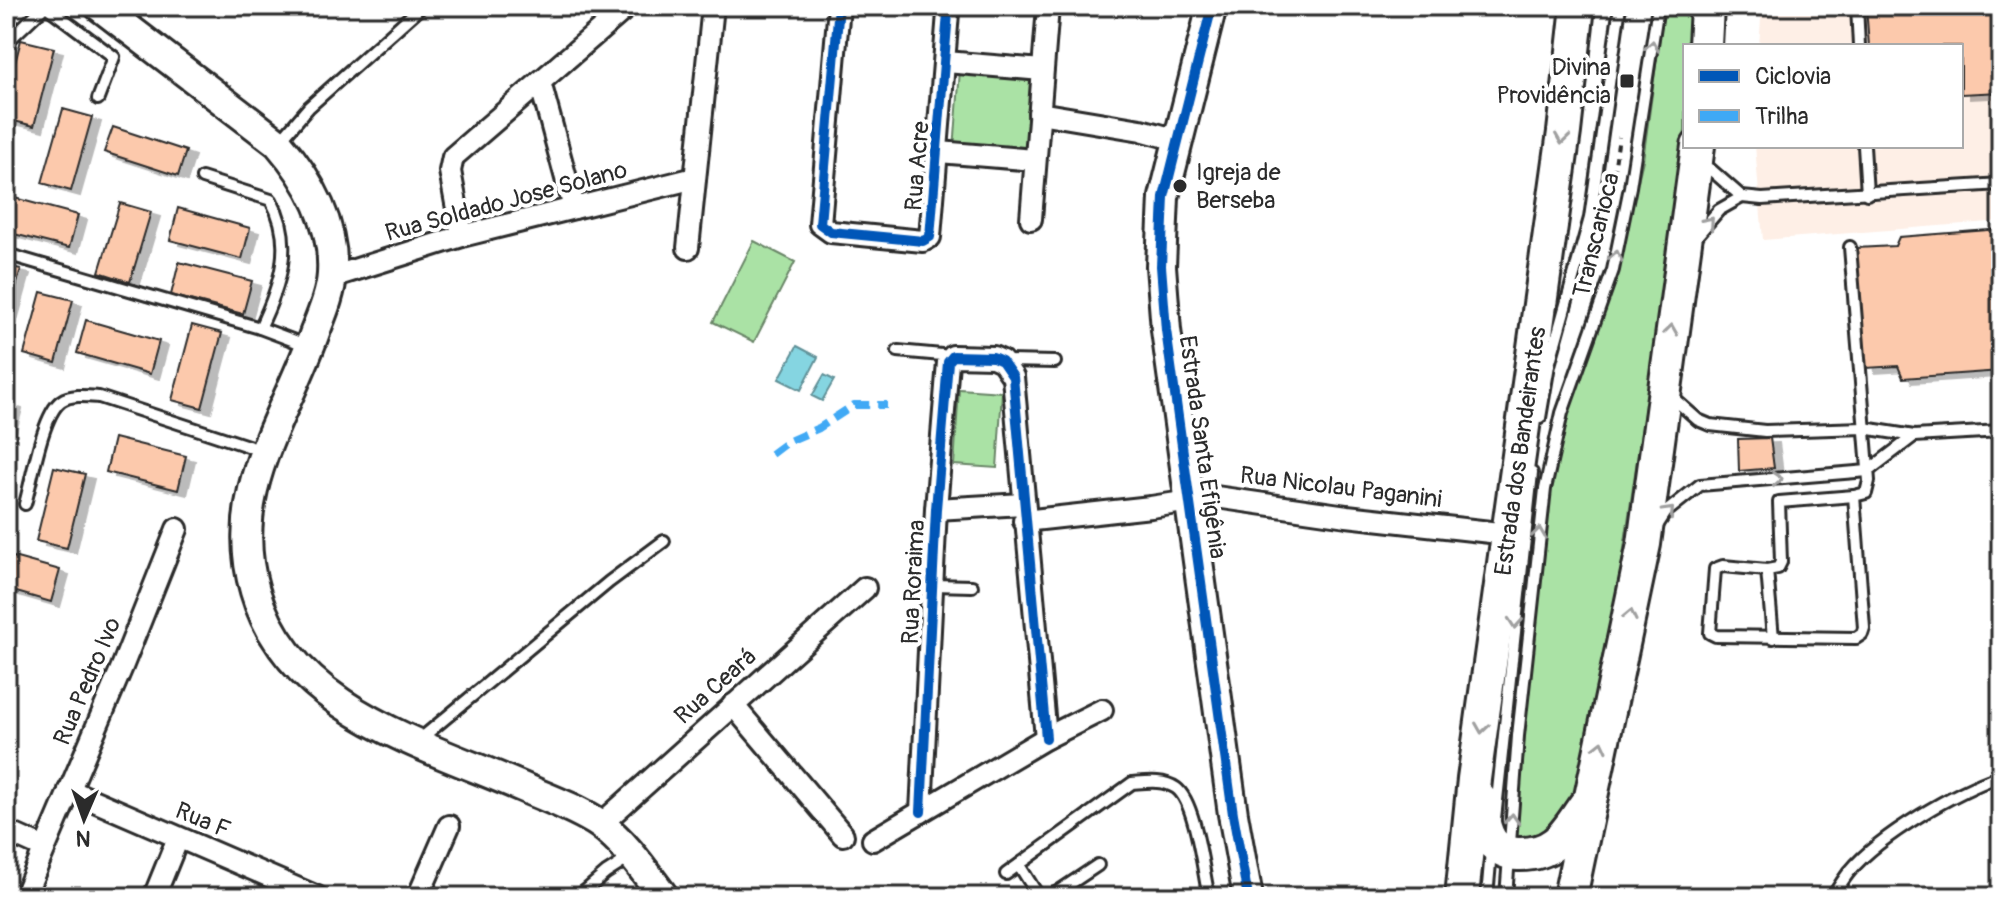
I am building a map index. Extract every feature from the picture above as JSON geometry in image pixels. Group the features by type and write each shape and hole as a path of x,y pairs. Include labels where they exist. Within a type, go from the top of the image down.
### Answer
{"main road":[{"path":"100,6 278,143 301,170 324,219 332,259 332,277 310,347 264,451 250,499 246,536 249,566 262,611 287,655 318,687 364,717 560,803 600,825 633,856 664,897"},
{"name":"Estrada Santa Efigênia","path":"1212,6 1164,197 1161,266 1166,330 1233,814 1248,897"},
{"name":"Estrada dos Bandeirantes","path":"1462,897 1474,779 1564,132 1578,6"},
{"path":"1705,44 1707,6"},
{"path":"1570,897 1644,544 1697,151"},
{"path":"1474,779 1485,828 1501,849 1535,855 1551,848 1589,801"}],"street":[{"path":"462,236 450,171 453,157 628,6"},
{"path":"688,248 713,6"},
{"name":"Rua Acre","path":"839,6 820,220 823,228 831,232 928,240 946,62 948,13 943,6"},
{"path":"1031,219 1048,7"},
{"path":"946,62 1042,70"},
{"path":"540,82 574,208"},
{"path":"1039,113 1141,130 1178,140"},
{"name":"Rua Acre","path":"939,152 1035,160"},
{"name":"Rua Soldado Jose Solano","path":"332,277 462,236 695,178"},
{"path":"952,358 993,357 1002,361 1013,377 1046,738"},
{"name":"Rua Roraima","path":"921,812 936,509 948,362 952,358"},
{"name":"Rua Nicolau Paganini","path":"936,509 1023,512 1216,497 1508,534"},
{"name":"Rua Pedro Ivo","path":"24,897 177,529"},
{"name":"Rua Ceará","path":"600,825 865,588"},
{"path":"733,705 843,835"},
{"path":"873,840 1046,738 1102,710"},
{"name":"Rua F","path":"69,790 178,838 288,892 317,897"},
{"path":"418,897 449,826"},
{"path":"6,831 44,848"},
{"path":"154,897 178,838"}],"lane":[{"path":"6,43 46,6 114,57 98,99"},
{"path":"278,143 309,107 422,6"},
{"name":"Transcarioca","path":"1537,436 1549,365 1590,218 1620,6"},
{"name":"Transcarioca","path":"1487,897 1501,849 1545,489 1562,413 1613,270 1630,187 1658,6"},
{"path":"1857,6 1859,44"},
{"path":"1864,148 1867,194"},
{"path":"1697,151 1742,197"},
{"path":"202,178 271,200 278,213 284,238 284,262 280,282 260,328"},
{"path":"1682,256 1711,218 1742,197 1762,199 1867,194 2001,184"},
{"path":"1850,247 1868,471 1866,493 1779,502 1781,562 1778,568 1723,566 1715,569 1710,633 1716,636 1773,638 1856,638 1862,634 1854,496"},
{"path":"6,254 260,328 310,347"},
{"path":"898,351 952,358"},
{"path":"1002,361 1055,362"},
{"path":"1663,387 1680,406 1710,425 1765,431 1864,428 1914,436 2001,431"},
{"path":"25,504 51,414 62,401 78,396 99,397 264,451"},
{"path":"1644,544 1666,512 1700,485 1868,471 1914,436"},
{"name":"Transcarioca","path":"1506,897 1500,790 1517,595 1533,465"},
{"path":"416,742 609,582 664,541"},
{"path":"1767,570 1773,638"},
{"path":"933,585 972,586"},
{"path":"1832,897 1850,870 1882,841 1943,802 2001,776"},
{"path":"1006,874 1132,783 1156,781 1176,788 1188,801 1209,897"},
{"path":"578,897 606,873 633,856"},
{"path":"1019,865 1039,897"},
{"path":"1050,897 1098,865"}],"path":[{"path":"1612,185 1619,137"}],"shaded area":[{"path":"1762,6 2001,6 2001,221 1763,240 1755,148 1963,148 1963,44 1759,44"}],"green space":[{"path":"1664,6 1699,6 1695,44 1683,44 1682,155 1617,596 1576,823 1517,848 1520,772 1552,474 1569,401 1612,288 1643,160"},
{"path":"960,70 1053,78 1046,158 954,150"},
{"path":"754,241 795,262 754,342 713,322"},
{"path":"959,389 1002,392 997,468 954,465"}],"water":[{"path":"797,346 818,357 801,390 779,379"},
{"path":"824,375 834,380 822,401 812,396"}],"building":[{"path":"1866,6 2001,6 2001,92 1963,94 1963,44 1869,44"},
{"path":"21,40 54,48 34,126 6,119 6,97"},
{"path":"63,109 92,117 71,191 42,183"},
{"path":"113,127 186,151 178,176 104,152"},
{"path":"7,196 78,215 69,248 6,232"},
{"path":"120,203 151,212 130,282 99,272"},
{"path":"178,208 250,228 242,259 170,240"},
{"path":"2001,229 2001,371 1903,378 1898,366 1866,368 1856,248 1895,246 1899,237"},
{"path":"179,262 252,281 243,314 171,295"},
{"path":"6,266 21,269 6,323"},
{"path":"41,292 73,300 56,363 24,354"},
{"path":"86,320 159,341 150,374 77,353"},
{"path":"192,325 222,333 202,408 172,400"},
{"path":"6,402 13,404 6,431"},
{"path":"114,438 186,456 178,490 106,472"},
{"path":"1770,438 1774,468 1739,471 1738,439"},
{"path":"54,467 85,474 67,548 36,541"},
{"path":"6,555 60,570 51,602 6,589"}],"marked path":[{"path":"771,454 854,405 887,405"}],"cycle path":[{"path":"839,6 820,224 831,232 923,241 930,237 948,13 943,6"},
{"path":"1212,6 1164,197 1161,266 1166,330 1233,814 1248,897"},
{"path":"921,812 936,509 948,362 953,356 993,357 1002,361 1013,377 1046,738"}],"place":[{"name":"Divina Providência","path":"1627,81"},
{"name":"Igreja de Berseba","path":"1180,186"}]}
